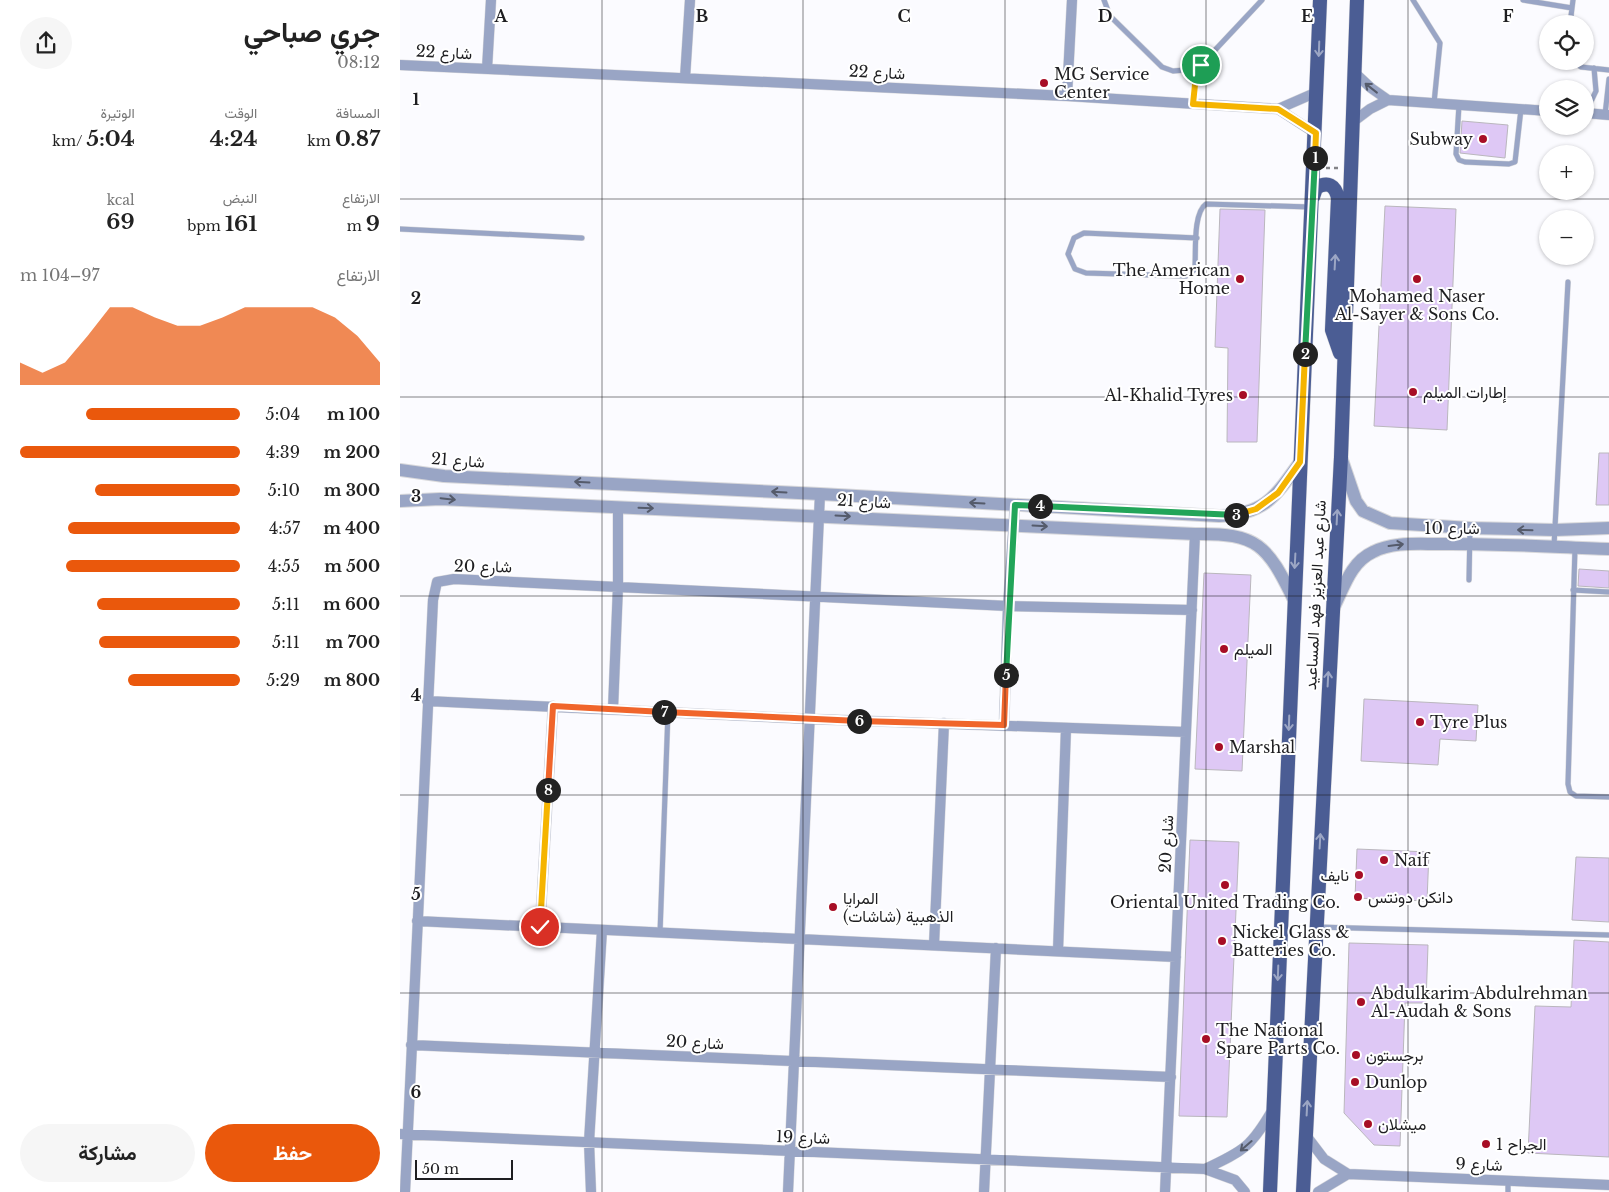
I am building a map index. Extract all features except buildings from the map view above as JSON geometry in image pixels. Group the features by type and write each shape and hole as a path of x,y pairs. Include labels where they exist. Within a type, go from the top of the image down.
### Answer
{"main road":[{"name":"شارع عبد العزيز فهد المساعيد","path":"1270,1192 1294,600 1316,133 1320,0"},
{"name":"شارع عبد العزيز فهد المساعيد","path":"1303,1192 1331,614 1341,457 1343,361 1356,74 1357,0"},
{"path":"1313,202 1316,188 1324,184 1331,185 1336,189 1338,198 1332,330 1343,361"}],"street":[{"name":"شارع 22","path":"487,69 491,0"},
{"path":"685,78 690,0"},
{"path":"1067,96 1072,0"},
{"name":"شارع 22","path":"400,65 1067,96 1278,109 1317,92"},
{"path":"1356,74 1388,100"},
{"path":"1354,122 1370,109 1388,100 1539,110"},
{"name":"شارع 22","path":"1278,109 1316,133"},
{"path":"1594,114 1607,115"},
{"name":"شارع 10","path":"1341,457 1356,501 1363,511 1371,516 1395,524 1555,530 1609,528"},
{"name":"شارع 21","path":"400,470 444,476 1219,516 1242,515 1256,509 1278,493 1300,462"},
{"path":"788,1192 817,596 820,494"},
{"name":"شارع 21","path":"400,501 440,498 1195,534 1224,533 1249,539 1274,561 1294,600"},
{"path":"1004,725 1008,606 1015,505"},
{"path":"613,709 618,586 618,507"},
{"name":"شارع 20","path":"1165,1192 1195,534"},
{"name":"شارع 10","path":"1331,614 1349,574 1362,559 1371,552 1394,545 1470,544 1609,550"},
{"name":"شارع 20","path":"405,1192 404,1134 411,1044 432,600 437,582 454,579 1008,606 1192,610"},
{"path":"427,700 810,719 1186,732"},
{"path":"540,927 553,706"},
{"path":"934,945 944,723"},
{"path":"1058,951 1066,728"},
{"path":"417,921 1176,956"},
{"path":"591,1192 589,1142 602,930"},
{"path":"984,1192 996,948"},
{"name":"شارع 20","path":"411,1044 1171,1077"},
{"path":"1205,1169 1245,1148 1258,1136 1273,1108"},
{"name":"شارع 19","path":"404,1134 1205,1169 1235,1180 1245,1192"},
{"name":"شارع 9","path":"1306,1134 1324,1159 1348,1174 1508,1181 1555,1187 1609,1185"},
{"path":"1318,1192 1348,1174"}],"lane":[{"path":"1104,0 1110,16 1162,67 1173,71 1198,69"},
{"path":"1193,104 1198,69 1262,0"},
{"path":"1413,0 1418,11 1440,43 1434,103"},
{"path":"1524,0 1572,8"},
{"path":"1571,15 1573,0"},
{"path":"1594,94 1596,90 1594,68 1609,70"},
{"path":"1607,115 1609,79"},
{"path":"1459,105 1456,154 1459,160 1465,162 1509,164 1515,162 1520,109"},
{"path":"1197,238 1084,233 1074,238 1068,254 1075,269 1086,273 1186,276 1194,270 1197,238 1199,211 1202,207 1211,202 1313,202"},
{"path":"400,229 582,238"},
{"path":"1554,547 1568,282"},
{"path":"1469,580 1470,528"},
{"path":"1575,548 1568,784 1570,792 1576,796 1609,797"},
{"path":"1573,590 1609,592"},
{"path":"660,933 668,712"},
{"path":"1316,927 1609,935"},
{"path":"1508,1181 1508,1192"}],"path":[{"path":"1314,167 1352,169"}],"place":[{"name":"MG Service Center","path":"1044,83"},
{"name":"Subway","path":"1483,139"},
{"name":"The American Home","path":"1240,279"},
{"name":"Mohamed Naser Al-Sayer & Sons Co.","path":"1417,279"},
{"name":"إطارات الميلم","path":"1413,392"},
{"name":"Al-Khalid Tyres","path":"1243,395"},
{"name":"الميلم","path":"1224,649"},
{"name":"Tyre Plus","path":"1420,722"},
{"name":"Marshal","path":"1219,747"},
{"name":"Naif","path":"1384,860"},
{"name":"نايف","path":"1359,875"},
{"name":"Oriental United Trading Co.","path":"1225,885"},
{"name":"دانكن دونتس","path":"1358,897"},
{"name":"المرايا الذهبية (شاشات)","path":"833,907"},
{"name":"Nickel Glass & Batteries Co.","path":"1222,941"},
{"name":"Abdulkarim Abdulrehman Al-Audah & Sons","path":"1361,1002"},
{"name":"The National Spare Parts Co.","path":"1206,1039"},
{"name":"برجستون","path":"1356,1055"},
{"name":"Dunlop","path":"1355,1082"},
{"name":"ميشلان","path":"1368,1124"},
{"name":"الجراح 1","path":"1486,1144"}],"route":[{"path":"540,927 553,706 810,719 1004,725 1008,606 1015,505 1219,516 1242,515 1256,509 1278,493 1300,462 1316,133 1278,109 1193,104 1196,75 1201,65"}]}
